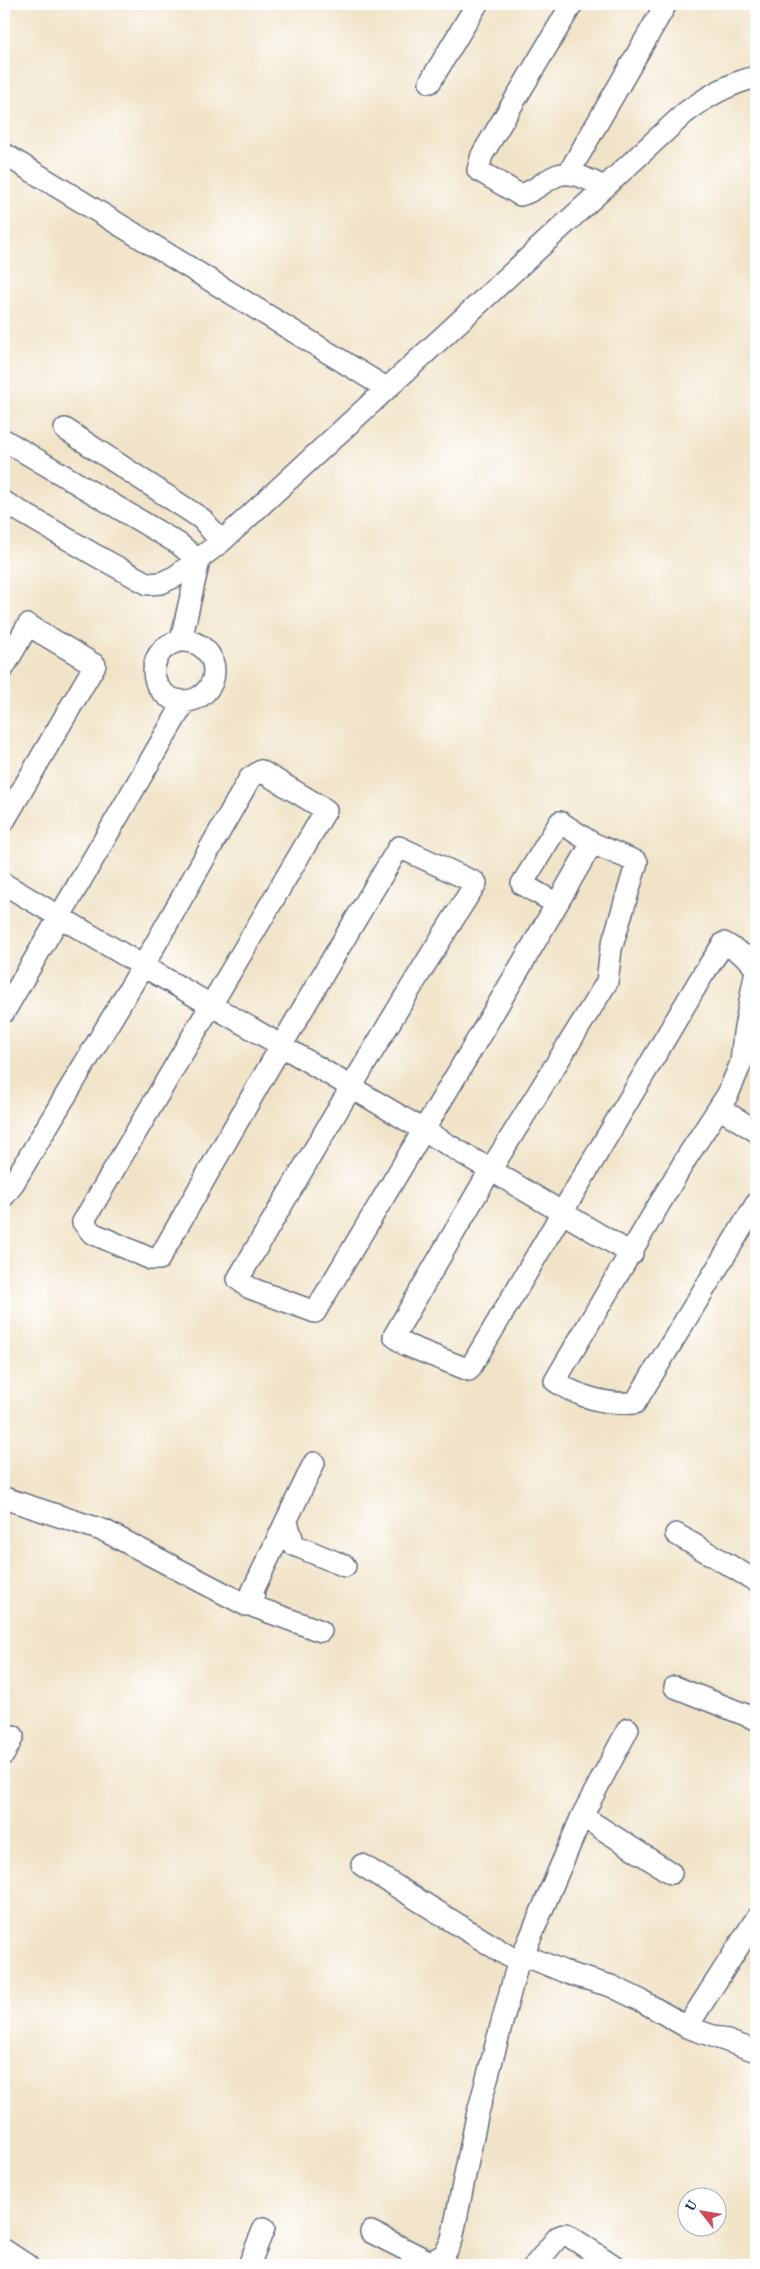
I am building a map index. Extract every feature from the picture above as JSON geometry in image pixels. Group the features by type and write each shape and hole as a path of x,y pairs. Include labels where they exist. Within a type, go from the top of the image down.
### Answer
{"street":[{"path":"430,82 477,4"},
{"path":"572,4 478,164 478,170 520,195 532,191 558,175 568,174 604,188"},
{"path":"568,174 666,4"},
{"path":"4,502 148,584 168,581 221,542 685,113 715,91 753,80"},
{"path":"4,154 386,388"},
{"path":"65,429 202,520 221,542"},
{"path":"4,440 179,544 199,560"},
{"path":"181,640 199,560"},
{"path":"4,667 28,625 95,664 4,821"},
{"path":"181,640 190,641 206,650 214,667 210,686 196,699 185,702 168,697 161,692 154,674 154,664 163,648 181,640"},
{"path":"4,1012 185,702"},
{"path":"4,1196 143,966 250,778 261,771 326,810 83,1222 92,1233 151,1259 159,1260 399,847 476,883 404,996 238,1279 250,1288 315,1312 592,843"},
{"path":"557,904 522,884 560,822 592,843 637,862 611,949 607,982 491,1169 394,1336 406,1345 469,1370 702,976 724,943 748,958 756,970 744,1033 741,1063 728,1094 687,1157 632,1254 555,1381 574,1394 621,1404 635,1403 756,1204"},
{"path":"4,884 424,1129 632,1254"},
{"path":"719,1108 756,1131"},
{"path":"4,1498 105,1531 246,1605 314,1463"},
{"path":"286,1522 294,1545 345,1566"},
{"path":"676,1534 756,1581"},
{"path":"254,1590 255,1607 321,1630"},
{"path":"674,1687 756,1719"},
{"path":"371,2232 428,2261 439,2260 447,2252 452,2239 477,2116 525,1950 582,1816 628,1730"},
{"path":"582,1816 671,1873"},
{"path":"362,1865 510,1957 523,1959 619,1989 687,2027 756,2051"},
{"path":"687,2027 756,1919"},
{"path":"249,2265 264,2228"},
{"path":"536,2265 558,2237 566,2234 613,2265"},
{"path":"4,2250 27,2265"}]}
